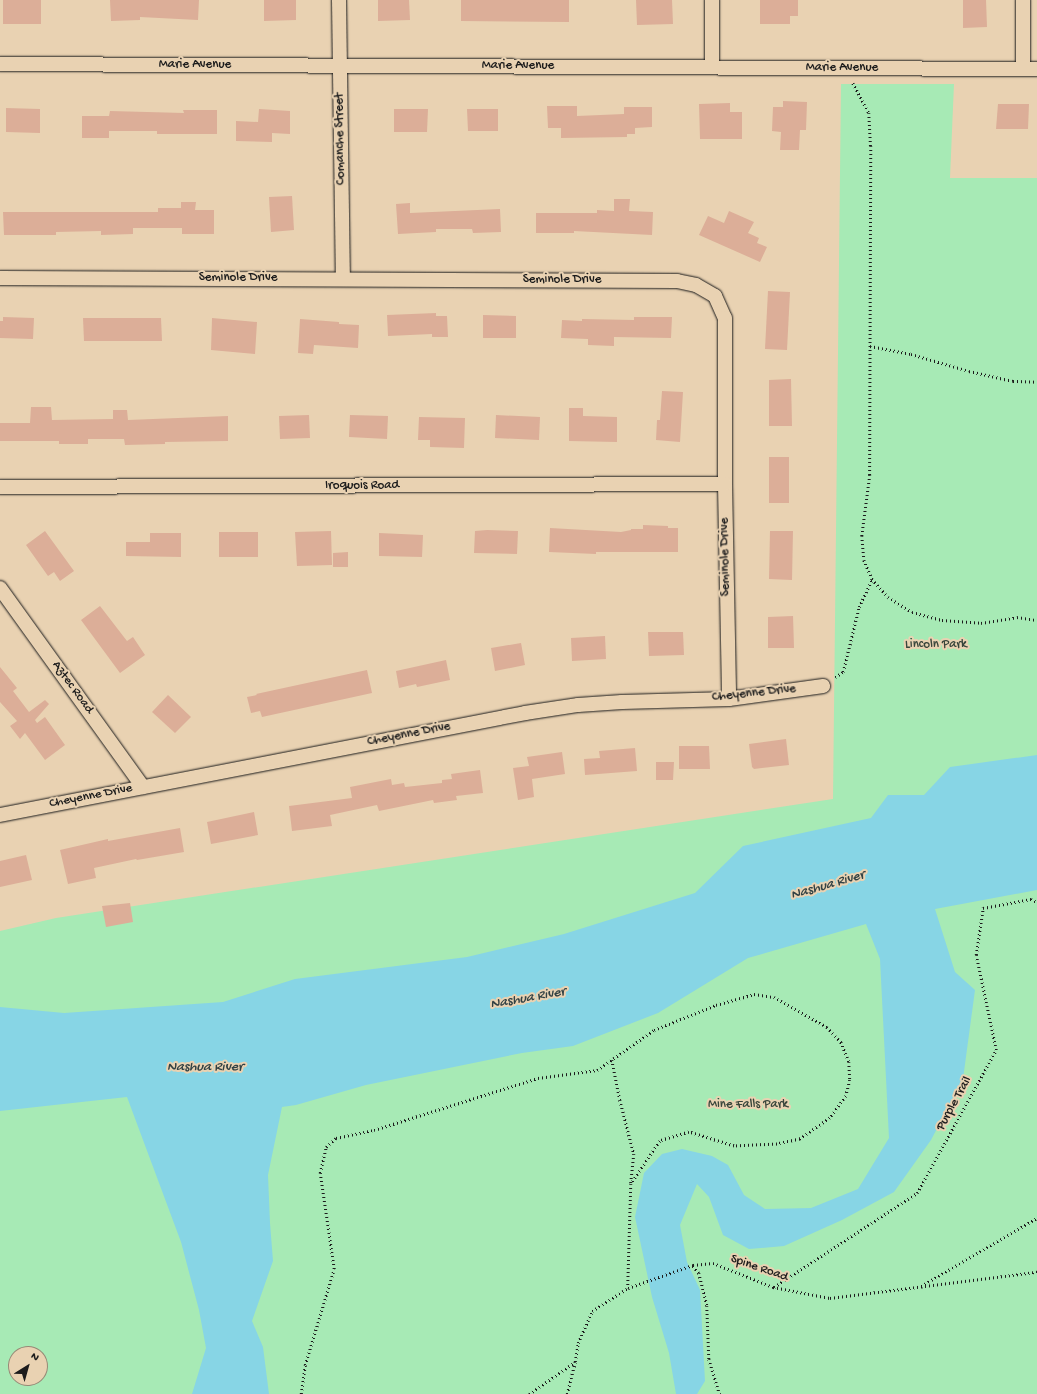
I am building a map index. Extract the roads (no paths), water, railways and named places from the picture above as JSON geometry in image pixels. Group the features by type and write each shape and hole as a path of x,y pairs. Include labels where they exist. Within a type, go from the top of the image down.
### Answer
{"street":[{"name":"Comanche Street","path":"339,0 343,278"},
{"path":"712,0 712,67"},
{"path":"1023,0 1023,69"},
{"name":"Marie Avenue","path":"0,64 1037,69"},
{"name":"Seminole Drive","path":"0,278 343,278 677,281 696,285 715,296 725,318 725,484 729,699"},
{"name":"Iroquois Road","path":"0,487 725,484"},
{"name":"Aztec Road","path":"0,588 143,787"},
{"name":"Cheyenne Drive","path":"0,815 525,713 578,705 622,702 729,699 822,686"}],"water":[{"name":"Nashua River","path":"1037,755 1037,890 935,909 955,972 975,990 963,1079 931,1140 894,1192 842,1220 784,1246 749,1249 723,1235 709,1197 697,1184 680,1225 687,1262 700,1290 705,1381 697,1394 676,1394 669,1353 652,1297 635,1217 644,1173 662,1154 682,1149 712,1156 728,1165 744,1195 765,1209 811,1208 858,1189 889,1138 880,959 866,924 748,958 658,1013 573,1046 522,1053 366,1085 296,1105 282,1107 268,1175 273,1261 252,1321 263,1347 269,1394 192,1394 206,1348 199,1310 181,1242 127,1097 0,1111 0,1007 64,1013 223,1002 295,979 467,957 564,934 695,893 743,846 871,818 888,795 924,795 950,767"}],"park label":[{"name":"Lincoln Park","path":"936,645"},
{"name":"Mine Falls Park","path":"748,1105"}]}
